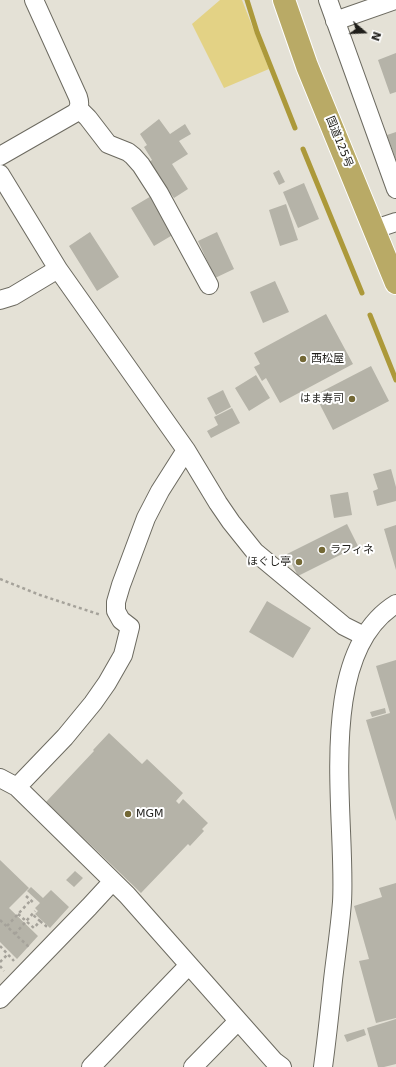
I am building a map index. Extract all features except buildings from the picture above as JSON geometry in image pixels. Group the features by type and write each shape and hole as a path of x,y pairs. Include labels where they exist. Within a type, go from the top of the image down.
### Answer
{"highway":[{"name":"国道125号","path":"284,0 307,66 396,283"}],"street":[{"path":"0,156 75,113 80,103 34,0"},
{"path":"328,0 396,190"},
{"path":"335,21 395,0"},
{"path":"78,109 88,118 108,144 128,152 141,165 160,194 210,285"},
{"path":"0,174 58,269 186,450 231,522 255,552 344,626 364,636"},
{"path":"375,229 396,222"},
{"path":"0,300 13,296 58,269"},
{"path":"17,787 65,737 89,708 107,683 123,655 130,627 121,620 116,611 116,602 121,585 146,518 160,491 186,450"},
{"path":"323,1067 342,902 343,862 339,778 342,715 346,686 364,636 380,617 396,604"},
{"path":"0,778 17,787 127,894 238,1021 274,1061 282,1067"},
{"path":"0,1000 113,881"},
{"path":"91,1067 190,965"},
{"path":"193,1067 238,1021"}],"path":[{"path":"0,579 40,595 90,612"},
{"path":"26,896 35,904"},
{"path":"7,926 31,900"},
{"path":"15,934 35,910"},
{"path":"18,914 37,930"},
{"path":"32,914 46,926 43,930"},
{"path":"0,920 30,948"},
{"path":"34,928 40,921"},
{"path":"0,947 15,960 10,966"},
{"path":"0,962 8,954"},
{"path":"0,966 4,971 0,976"}],"shaded area":[{"path":"220,0 242,0 269,69 224,88 192,24"}],"waterway":[{"path":"247,0 257,32 295,128"},
{"path":"303,149 362,293"},
{"path":"370,315 396,380"}],"place":[{"name":"西松屋","path":"303,359"},
{"name":"はま寿司","path":"352,399"},
{"name":"ラフィネ","path":"322,550"},
{"name":"ほぐし亭","path":"299,562"},
{"name":"MGM","path":"128,814"}]}
